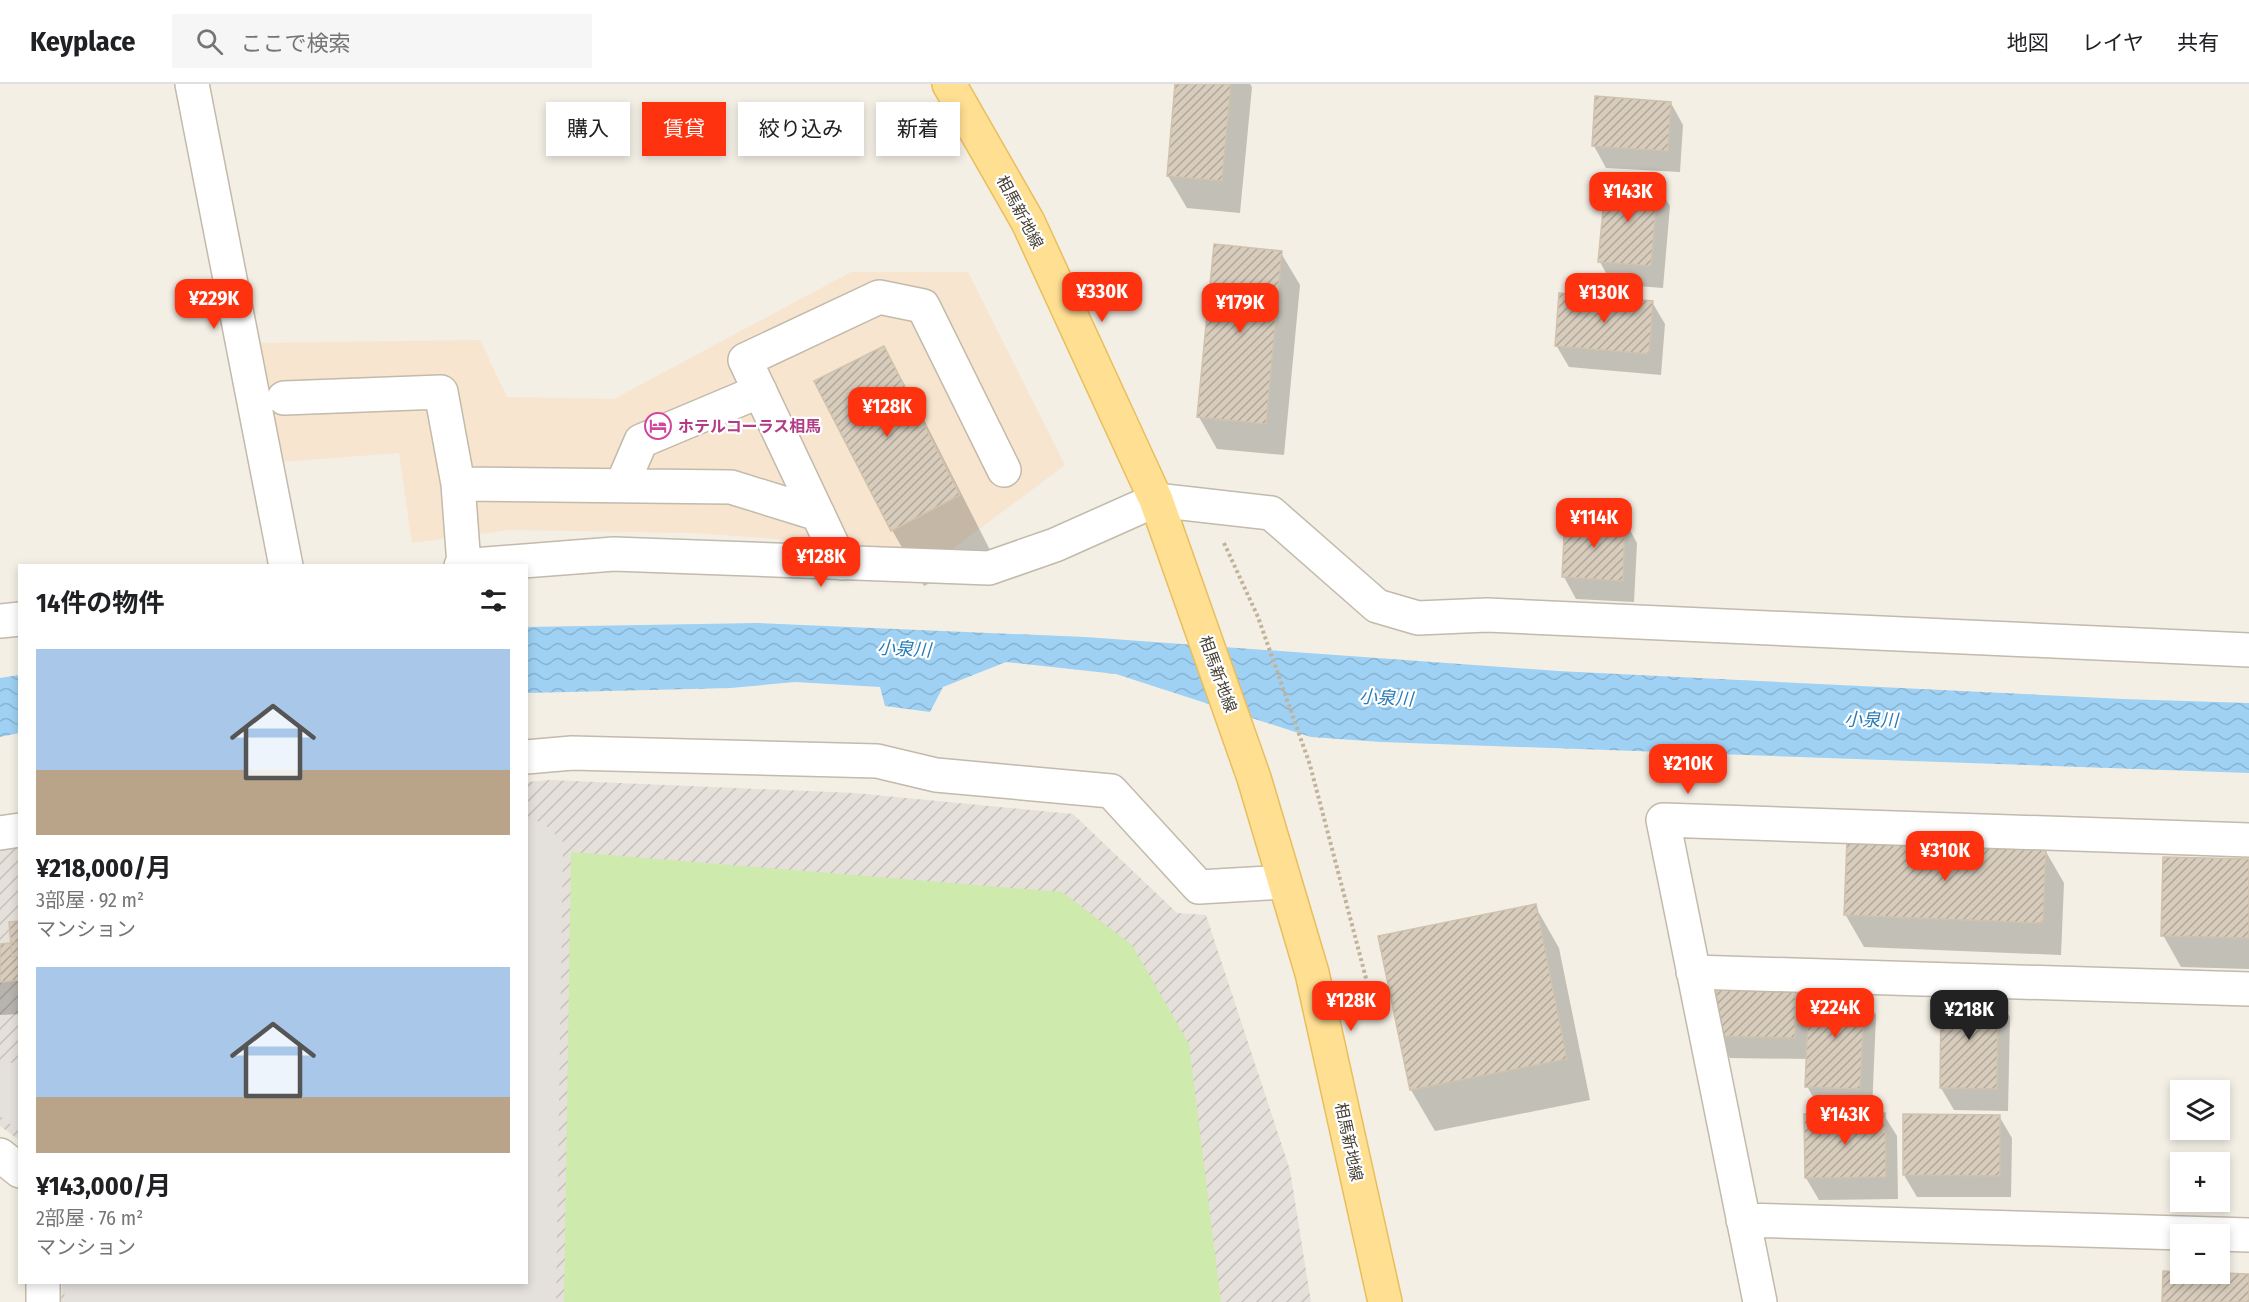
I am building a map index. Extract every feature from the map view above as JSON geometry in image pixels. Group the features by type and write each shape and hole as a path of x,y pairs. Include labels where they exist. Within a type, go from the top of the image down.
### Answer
{"main road":[{"name":"相馬新地線","path":"949,84 1028,222 1156,500 1254,778 1312,973 1385,1302"}],"street":[{"path":"192,84 286,564"},
{"path":"841,563 745,360 879,297 923,306 1005,470"},
{"path":"622,485 641,441 760,391"},
{"path":"284,398 441,392 458,484 462,564"},
{"path":"458,484 730,487 818,514"},
{"path":"476,564 614,554 988,568 1055,544 1156,500 1271,513 1377,606 1418,618 1487,615 2249,650"},
{"path":"0,621 18,619"},
{"path":"528,757 572,753 877,761 936,775 1111,791 1199,887 1284,882"},
{"path":"1760,1302 1663,820 2249,840"},
{"path":"0,833 18,830"},
{"path":"1693,972 2249,989"},
{"path":"0,1155 18,1169"},
{"path":"1743,1220 2249,1235"},
{"path":"43,1284 43,1302"}],"path":[{"path":"1206,504 1258,616 1310,765 1372,1001"}],"shaded area":[{"name":"ホテルコーラス相馬","path":"851,272 968,272 1065,465 950,551 692,533 510,530 412,543 399,453 280,462 254,343 480,340 507,397 614,399"},
{"path":"550,780 854,793 1073,814 1177,913 1206,915 1290,1170 1311,1302 61,1302 62,1284 528,1284 528,782"},
{"path":"528,819 542,822 563,842 556,1302 64,1302 65,1284 528,1284"},
{"path":"18,842 18,1139 0,1126 0,845"},
{"path":"18,1062 18,1130 0,1116 0,1064"}],"green space":[{"path":"571,852 1062,892 1132,945 1189,1044 1221,1302 564,1302"}],"water":[{"name":"小泉川","path":"758,623 1085,637 1558,671 2123,699 2249,703 2249,773 1381,742 1311,737 1116,674 1006,662 943,687 930,712 885,706 880,687 795,682 731,688 528,693 528,627"},
{"path":"18,675 18,733 0,737 0,678"}],"building":[{"path":"1175,84 1231,84 1222,181 1167,176"},
{"path":"1595,96 1671,102 1668,151 1592,146"},
{"path":"1606,179 1658,183 1651,266 1598,262"},
{"path":"1214,244 1282,251 1266,424 1197,417"},
{"path":"1559,293 1653,301 1649,354 1555,346"},
{"path":"884,346 960,495 891,531 814,381"},
{"path":"1565,517 1625,520 1623,581 1562,577"},
{"path":"1847,840 2046,849 2043,923 1844,915"},
{"path":"2163,857 2249,859 2249,938 2161,936"},
{"path":"1536,904 1567,1059 1410,1090 1378,936"},
{"path":"18,921 18,956 12,957 9,922"},
{"path":"18,942 18,980 0,982 0,944"},
{"path":"1717,984 1796,986 1795,1038 1715,1036"},
{"path":"1809,989 1865,992 1860,1089 1805,1087"},
{"path":"1941,993 1998,994 1997,1089 1940,1088"},
{"path":"1885,1113 1886,1177 1805,1178 1804,1114"},
{"path":"1903,1114 2000,1115 2000,1176 1903,1175"},
{"path":"2163,1271 2170,1271 2170,1284 2230,1284 2230,1273 2249,1274 2249,1302 2162,1302"}],"place":[{"name":"ホテルコーラス相馬","path":"658,426"}]}
